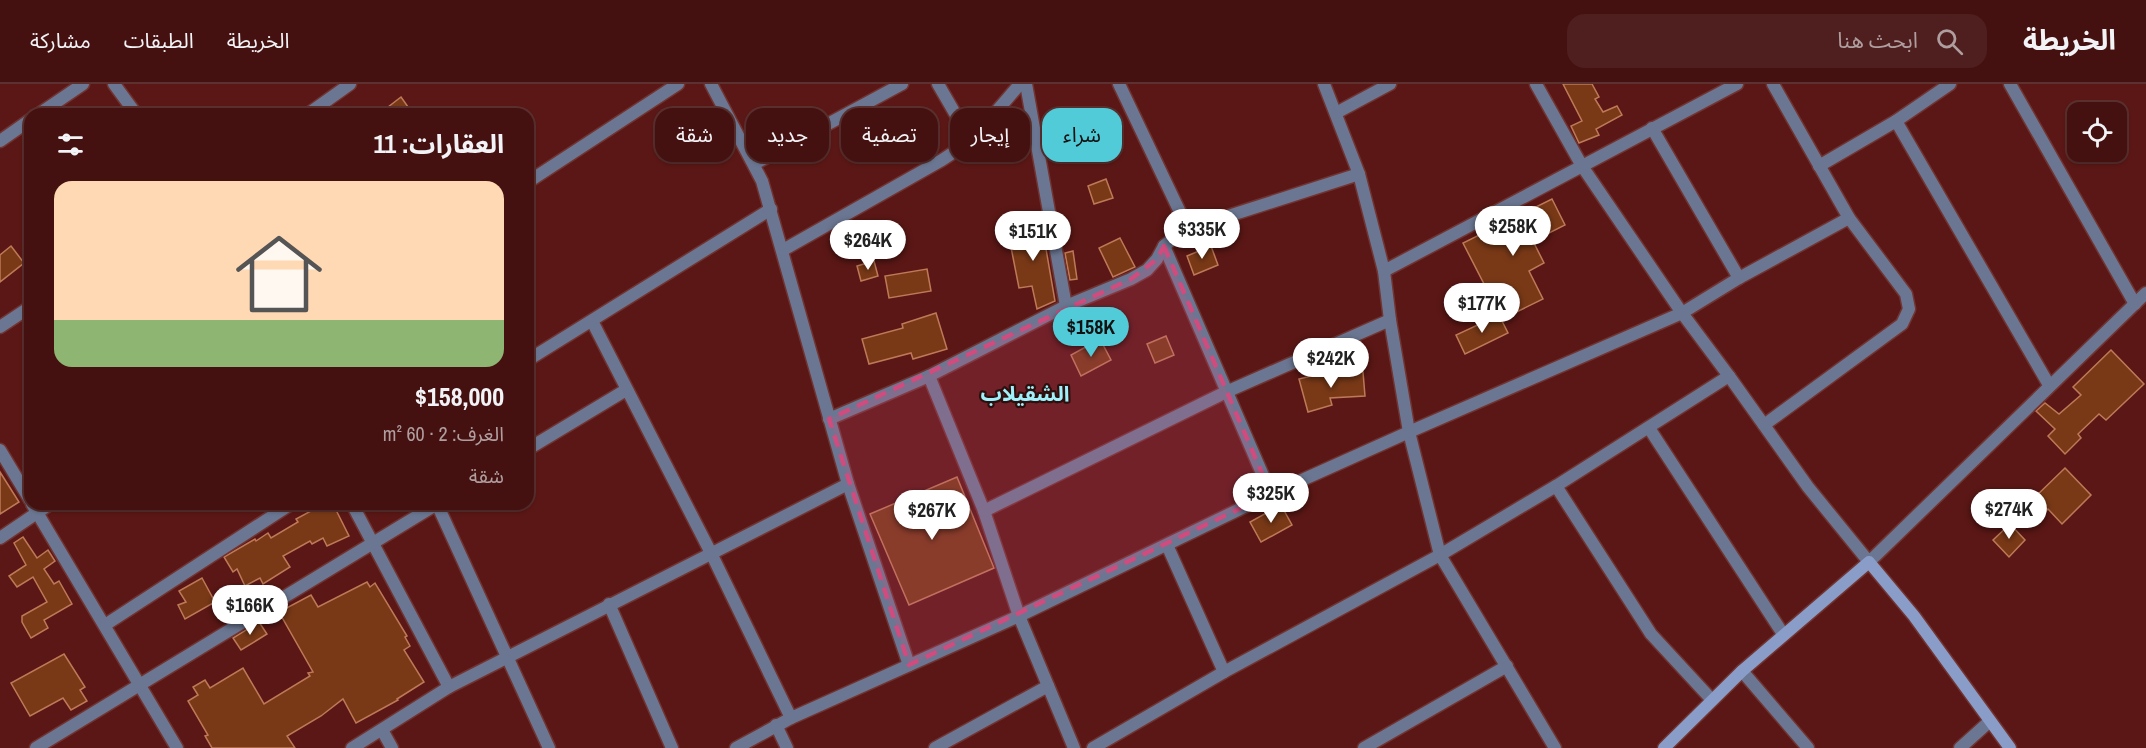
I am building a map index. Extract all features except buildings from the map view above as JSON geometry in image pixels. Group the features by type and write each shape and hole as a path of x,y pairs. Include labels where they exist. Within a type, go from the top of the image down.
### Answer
{"street":[{"path":"48,108 83,84"},
{"path":"114,84 132,108"},
{"path":"316,108 350,84"},
{"path":"534,178 678,84"},
{"path":"711,84 762,181 848,484 909,666"},
{"path":"753,164 902,84"},
{"path":"938,84 952,108"},
{"path":"999,108 1020,84"},
{"path":"1026,84 1066,306"},
{"path":"1119,84 1188,229"},
{"path":"1324,84 1359,174 1384,271 1409,432 1440,555 1555,748"},
{"path":"1336,113 1390,84"},
{"path":"1536,84 1582,166 1682,313 1808,487 1914,616 2010,748"},
{"path":"1384,271 1737,84"},
{"path":"1764,424 1902,324 1909,309 1906,294 1849,218 1773,84"},
{"path":"1818,166 1896,121 1950,84"},
{"path":"2010,84 2135,304"},
{"path":"1896,121 2049,386"},
{"path":"0,141 24,124"},
{"path":"1652,128 1738,278"},
{"path":"783,250 950,155"},
{"path":"829,419 929,376 1066,306 1131,279 1147,270 1157,259 1164,246 1188,229 1359,174"},
{"path":"534,356 771,209"},
{"path":"736,748 791,718 1019,616 1271,494 1682,313 1738,278 1849,218"},
{"path":"1164,246 1271,494"},
{"path":"1664,748 1742,671 1869,562 2146,293"},
{"path":"0,327 24,311"},
{"path":"984,511 1226,392 1390,320"},
{"path":"592,321 711,553 791,718"},
{"path":"929,376 984,511 1019,616 1074,748"},
{"path":"1093,748 1224,672 1440,555 1557,486 1729,376"},
{"path":"534,445 626,390"},
{"path":"1649,428 1783,634"},
{"path":"0,450 24,490"},
{"path":"352,748 449,687 507,656 848,484"},
{"path":"1557,486 1651,634 1712,700"},
{"path":"0,538 33,510"},
{"path":"36,510 177,748"},
{"path":"105,625 282,510"},
{"path":"355,510 449,687"},
{"path":"36,748 427,510"},
{"path":"440,510 549,748"},
{"path":"1167,545 1224,672"},
{"path":"609,604 672,748"},
{"path":"1364,748 1507,666"},
{"path":"1742,671 1808,748"},
{"path":"938,747 1048,686"},
{"path":"1960,748 1990,721"},
{"path":"777,725 787,748"},
{"path":"382,730 392,748"}],"highlighted area":[{"path":"1164,246 1271,494 909,665 829,419 1131,279 1157,259"}],"district":[{"name":"الشقيلاب","path":"1025,393"}]}
